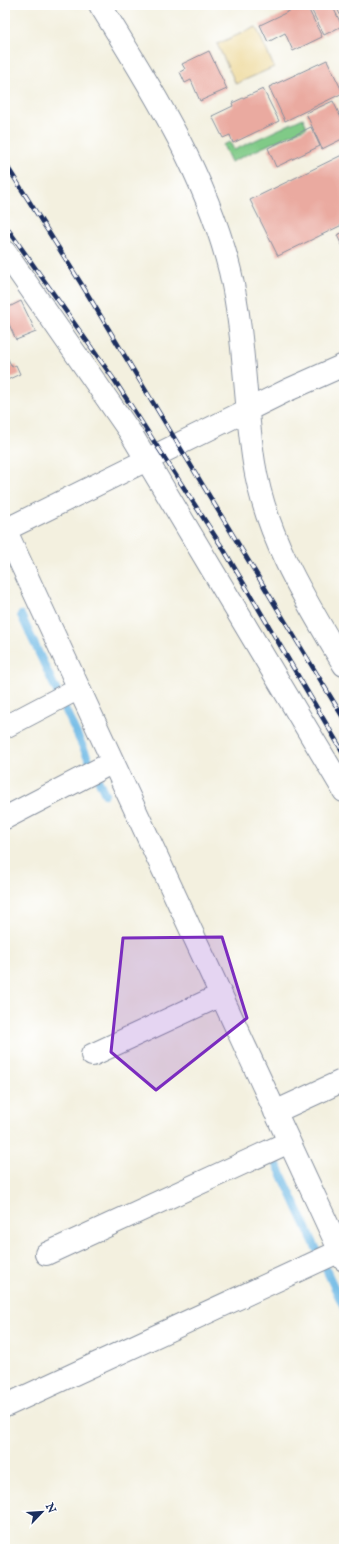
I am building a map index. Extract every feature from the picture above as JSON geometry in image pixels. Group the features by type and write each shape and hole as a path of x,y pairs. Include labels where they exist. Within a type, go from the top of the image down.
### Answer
{"street":[{"path":"100,5 180,139 214,219 230,272 243,348 254,463 262,497 273,533 289,568 344,665"},
{"path":"5,252 109,400 147,460 344,791"},
{"path":"5,1406 314,1262 340,1254 277,1148 276,1112 221,995 102,768 67,695 5,530 288,390 344,365"},
{"path":"5,727 67,695"},
{"path":"5,818 102,768"},
{"path":"92,1055 221,995"},
{"path":"276,1112 344,1080"},
{"path":"46,1254 277,1148"}],"highlighted area":[{"path":"222,937 247,1018 156,1090 111,1052 123,938"}],"green space":[{"path":"303,118 307,127 231,162 223,145 230,142 234,150"}],"sand":[{"path":"256,27 274,67 236,84 217,44"}],"building":[{"path":"309,5 332,5 342,26 324,35"},
{"path":"335,5 344,5 344,22"},
{"path":"300,6 302,11 308,8 322,37 293,51 285,33 268,42 260,25"},
{"path":"209,51 227,89 200,101 191,80 185,83 180,72 185,69 182,64"},
{"path":"327,60 343,93 285,121 269,87"},
{"path":"263,89 279,121 233,143 230,135 223,138 212,116 233,106 232,103"},
{"path":"333,101 344,124 344,138 322,149 306,113"},
{"path":"311,127 320,146 276,167 268,148"},
{"path":"344,154 344,224 278,256 250,200"},
{"path":"344,232 344,250 337,235"},
{"path":"21,301 36,332 16,340 5,315 5,309"},
{"path":"5,353 12,367 16,365 20,374 5,381"}],"waterway":[{"path":"21,615 105,794"},
{"path":"274,1158 344,1308"}],"railway":[{"path":"5,163 82,285 344,719"},
{"path":"5,225 115,381 224,550 344,754"}]}
